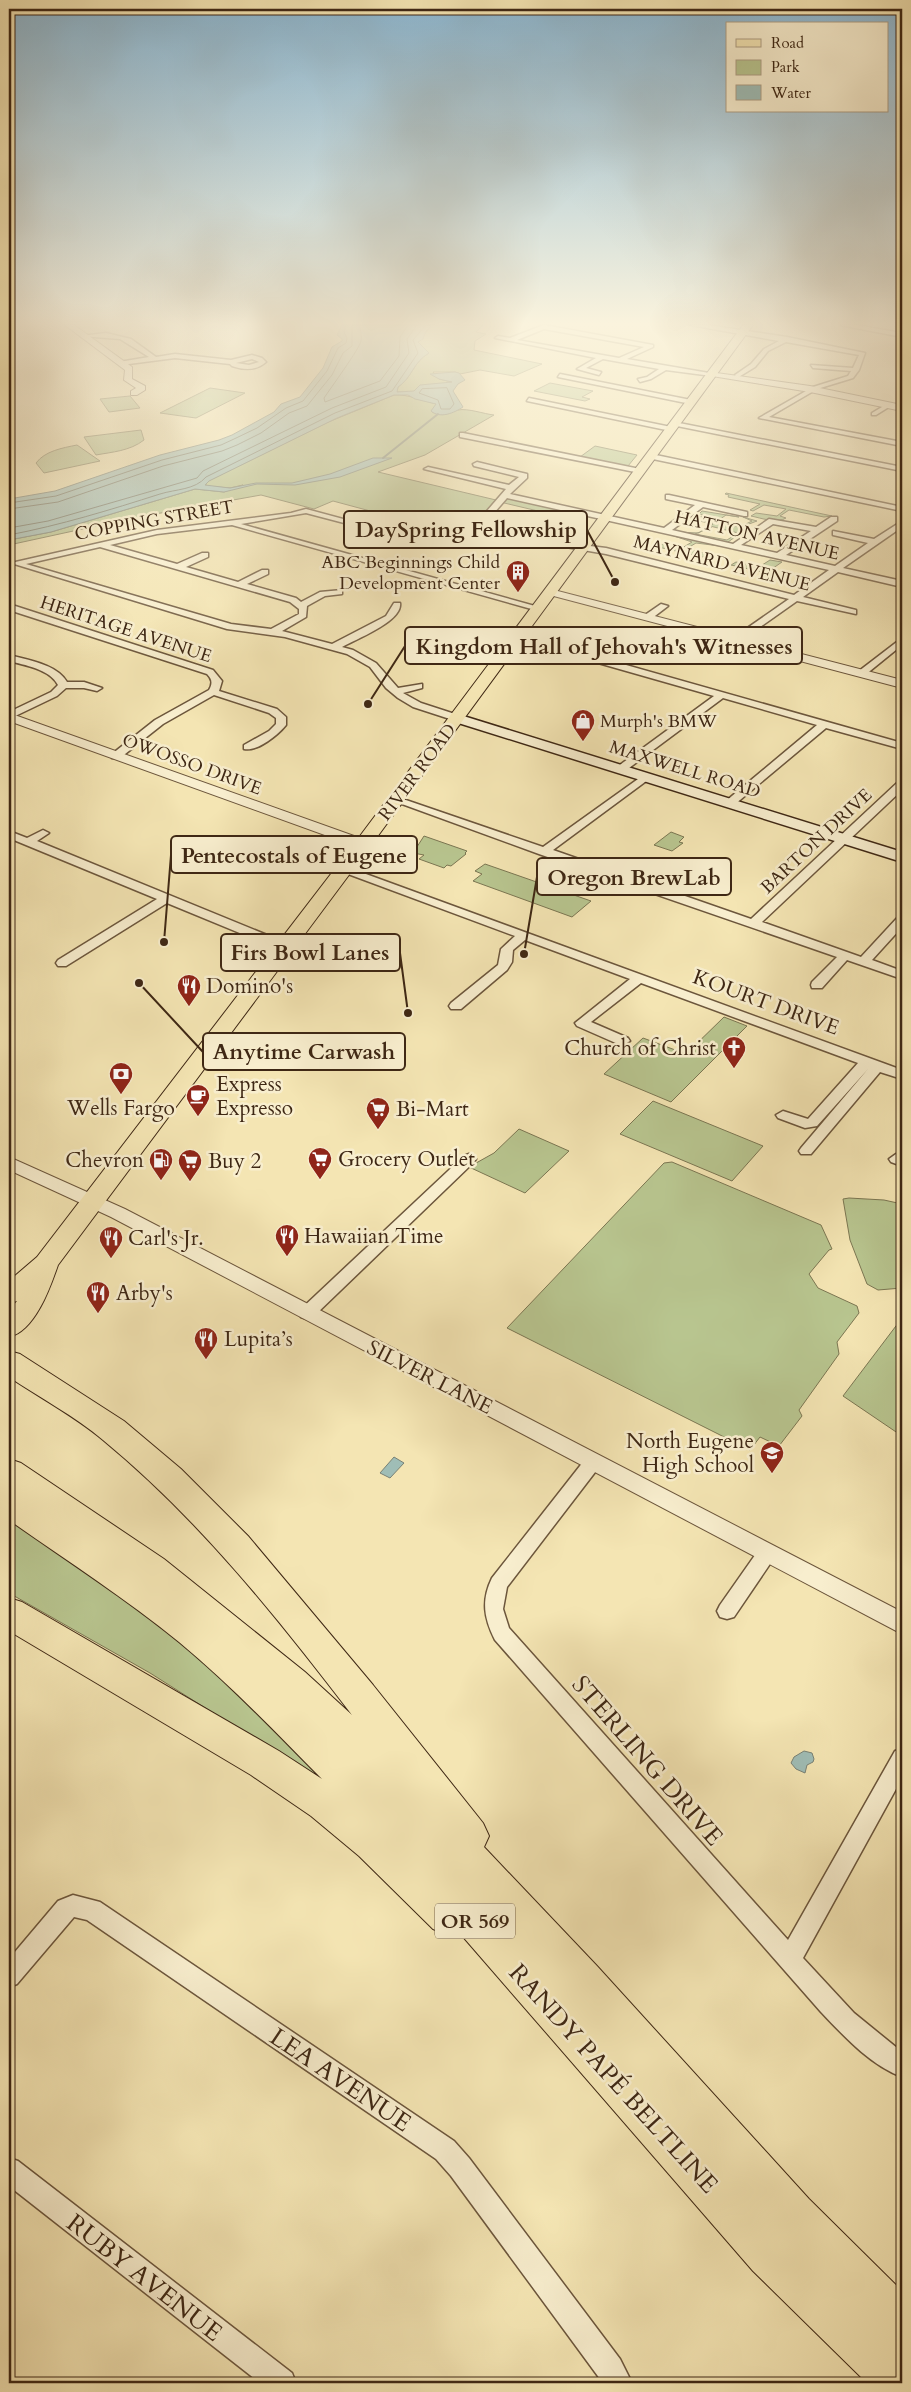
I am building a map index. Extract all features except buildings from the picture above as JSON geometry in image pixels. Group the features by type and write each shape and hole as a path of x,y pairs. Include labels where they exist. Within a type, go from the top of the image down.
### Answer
{"highway":[{"path":"9,1362 113,1430 169,1478 236,1546 360,1697 582,1981"},
{"name":"RANDY PAPÉ BELTLINE","path":"9,1472 152,1569 292,1683 392,1777 582,1981 792,2216 902,2326"},
{"name":"RANDY PAPÉ BELTLINE","path":"9,1503 101,1565 192,1632 281,1713 365,1796 770,2254 902,2383"},
{"path":"9,1613 265,1763 325,1803 373,1843 599,2062"}],"main road":[{"name":"RIVER ROAD","path":"9,1294 46,1263 94,1201 396,800 666,437"},
{"name":"MAXWELL ROAD","path":"457,718 902,857"},
{"name":"RIVER ROAD","path":"9,1328 34,1297 46,1263"}],"street":[{"path":"469,437 603,466 640,471"},
{"path":"725,437 902,469"},
{"path":"862,437 902,444"},
{"path":"651,456 902,509"},
{"path":"477,464 524,476 508,491"},
{"name":"HATTON AVENUE","path":"428,469 605,518 902,584"},
{"name":"MAYNARD AVENUE","path":"508,491 483,521 484,523 853,612"},
{"path":"669,497 744,514"},
{"path":"666,531 702,504"},
{"name":"COPPING STREET","path":"12,564 157,532 292,515 306,510 432,544"},
{"path":"779,556 834,519"},
{"path":"735,546 772,521 818,530"},
{"path":"229,523 538,608"},
{"path":"736,640 902,523"},
{"path":"836,533 875,542"},
{"path":"99,545 293,600 302,605 304,608 303,615 273,632"},
{"path":"178,567 205,555"},
{"path":"12,564 230,627 273,632 334,647 360,656 373,665 395,692 417,705 457,718"},
{"path":"238,585 265,572"},
{"path":"302,605 323,594 339,592"},
{"path":"550,592 902,684"},
{"path":"334,647 389,618 397,605"},
{"path":"648,617 664,606"},
{"name":"HERITAGE AVENUE","path":"9,607 204,669 216,678 216,687 213,692 273,711 281,717 281,725 276,731 248,747"},
{"path":"517,637 902,746"},
{"path":"862,673 902,641"},
{"path":"9,658 54,673 61,678 63,685"},
{"path":"9,716 54,694 63,685 84,684 97,688"},
{"path":"395,692 419,686"},
{"path":"116,756 159,722 213,692"},
{"path":"621,769 721,695"},
{"name":"OWOSSO DRIVE","path":"9,716 363,844"},
{"path":"730,803 824,724"},
{"path":"543,852 645,777"},
{"name":"BARTON DRIVE","path":"753,924 902,784"},
{"path":"396,800 902,975"},
{"path":"28,842 43,833"},
{"path":"9,834 286,947"},
{"name":"KOURT DRIVE","path":"344,869 902,1075"},
{"path":"62,963 166,898"},
{"path":"863,962 902,920"},
{"path":"456,1006 503,967 506,962 504,955 506,950 524,935"},
{"path":"817,985 845,955"},
{"path":"623,1041 582,1024 639,978"},
{"path":"783,1115 805,1124 812,1123 872,1064"},
{"path":"806,1150 872,1064"},
{"path":"306,1313 389,1238 400,1222 469,1159"},
{"name":"SILVER LANE","path":"9,1163 94,1201 902,1624"},
{"name":"STERLING DRIVE","path":"593,1462 499,1584 493,1602 494,1617 502,1634 790,1960 856,2031 889,2058 902,2065"},
{"path":"727,1611 767,1553"},
{"path":"790,1960 902,1758"},
{"name":"LEA AVENUE","path":"9,1976 59,1914 66,1909 82,1906 92,1910 444,2150 466,2175 593,2346 618,2383"},
{"name":"RUBY AVENUE","path":"9,2170 282,2383"}],"green space":[{"path":"84,437 143,437 144,440 133,447 121,451 96,455"},
{"path":"298,437 457,437 425,455 378,472 496,500 477,523 456,534 333,501 314,509 261,495 133,518 9,545 9,540 51,532 195,489 224,492 243,485 230,488 205,486 208,481"},
{"path":"77,445 100,461 44,473 36,463 49,453"},
{"path":"595,446 637,455 628,466 580,457"},
{"path":"726,493 832,516 824,517 789,510 780,516 786,518 782,520 764,519 751,516 756,513 777,516 786,509 764,505 753,511 750,510 760,504 728,497 729,495"},
{"path":"508,497 562,510 553,515 581,522 578,524 551,520 536,533 522,531 538,511 500,502"},
{"path":"702,511 739,517 726,515 716,522 740,527 752,521 743,517 757,521 749,524 748,528 728,542 733,544 676,532 698,533 695,534 727,540 738,533 710,526 713,524 710,523 693,520 699,516 717,519 699,514"},
{"path":"707,526 712,527 700,532"},
{"path":"671,535 728,547 696,543 686,549 708,554 703,557 658,547 662,544 682,548 692,542"},
{"path":"770,560 782,562 766,573 731,565 736,562 759,567"},
{"path":"671,832 684,837 679,842 683,843 672,851 654,845"},
{"path":"424,836 467,851 466,854 451,866 447,865 444,868 419,859 424,855 413,853"},
{"path":"485,864 591,901 572,917 473,881 482,874 475,871"},
{"path":"724,1017 747,1026 671,1102 604,1074 643,1038 686,1054"},
{"path":"653,1101 763,1146 732,1181 620,1134"},
{"path":"519,1129 569,1151 525,1193 469,1167 494,1153"},
{"path":"672,1162 821,1225 832,1249 829,1250 809,1274 818,1288 857,1306 859,1313 837,1342 839,1354 799,1410 802,1416 779,1446 760,1437 750,1450 507,1328 664,1163"},
{"path":"843,1199 884,1200 902,1204 902,1288 878,1290 867,1284 850,1240"},
{"path":"902,1318 902,1436 843,1396"},
{"path":"9,1517 38,1536 183,1644 331,1780 327,1785 150,1673 9,1593"}],"water":[{"path":"228,437 299,437 209,481 205,485 230,488 256,483 292,483 330,474 373,458 392,458 340,477 295,485 257,484 224,492 195,489 51,532 9,540 9,499 55,491 160,455"},
{"path":"394,1457 404,1463 390,1478 380,1473"},
{"path":"804,1751 812,1753 814,1759 813,1762 807,1765 805,1773 796,1769 791,1763 794,1757"}],"waterway":[{"path":"383,458 410,437"}],"place":[{"name":"DaySpring Fellowship","path":"615,582"},
{"name":"ABC Beginnings Child Development Center","path":"518,593"},
{"name":"Kingdom Hall of Jehovah's Witnesses","path":"368,704"},
{"name":"Murph's BMW","path":"583,742"},
{"name":"Pentecostals of Eugene","path":"164,942"},
{"name":"Oregon BrewLab","path":"524,954"},
{"name":"Anytime Carwash","path":"139,983"},
{"name":"Domino's","path":"189,1007"},
{"name":"Firs Bowl Lanes","path":"408,1013"},
{"name":"Church of Christ","path":"734,1069"},
{"name":"Wells Fargo","path":"121,1095"},
{"name":"Express Expresso","path":"198,1117"},
{"name":"Bi-Mart","path":"378,1130"},
{"name":"Grocery Outlet","path":"320,1180"},
{"name":"Chevron","path":"161,1181"},
{"name":"Buy 2","path":"190,1182"},
{"name":"Hawaiian Time","path":"287,1257"},
{"name":"Carl's Jr.","path":"111,1259"},
{"name":"Arby's","path":"98,1314"},
{"name":"Lupita’s","path":"206,1360"},
{"name":"North Eugene High School","path":"772,1474"}]}
